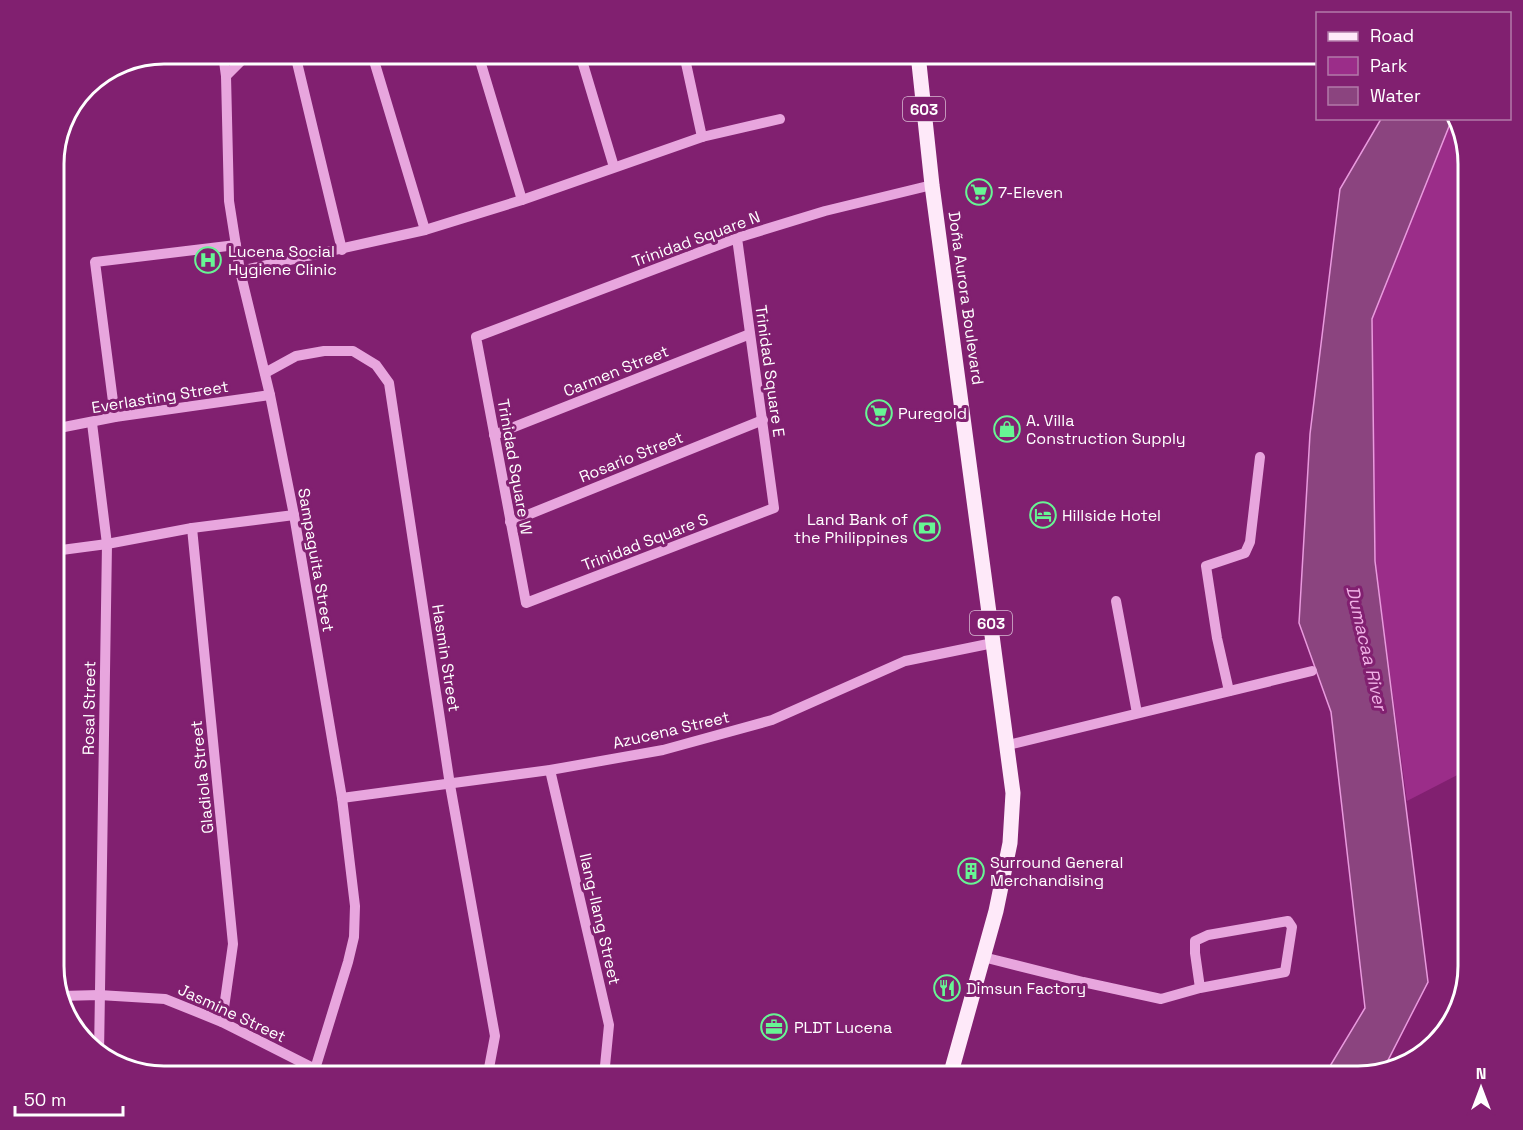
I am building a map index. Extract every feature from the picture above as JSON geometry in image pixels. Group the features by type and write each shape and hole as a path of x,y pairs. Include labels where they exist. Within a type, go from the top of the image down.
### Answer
{"main road":[{"name":"Doña Aurora Boulevard","path":"919,64 932,185 1013,793 1010,843 996,911 953,1066"}],"street":[{"name":"Sampaguita Street","path":"224,64 228,180 240,271 270,395 294,515 342,798 355,906 354,937 348,962 316,1066"},
{"path":"226,76 238,64"},
{"path":"297,64 342,250"},
{"path":"375,64 425,230"},
{"path":"481,64 522,200"},
{"path":"583,64 614,167"},
{"path":"686,64 702,137"},
{"path":"240,271 425,230 522,200 702,137 780,119"},
{"name":"Trinidad Square N","path":"476,337 737,238 825,211 932,185"},
{"name":"Trinidad Square E","path":"737,238 774,508"},
{"path":"115,417 95,262 236,245"},
{"name":"Carmen Street","path":"494,435 750,334"},
{"name":"Trinidad Square W","path":"476,337 526,603"},
{"name":"Hasmin Street","path":"265,373 296,356 324,351 353,351 376,364 389,383 450,785 495,1036 489,1066"},
{"name":"Everlasting Street","path":"65,427 115,417 270,395"},
{"name":"Rosario Street","path":"510,522 763,420"},
{"name":"Rosal Street","path":"92,423 107,544 99,1040"},
{"path":"1229,691 1217,638 1206,566 1245,553 1250,542 1260,457"},
{"name":"Trinidad Square S","path":"526,603 774,508"},
{"path":"65,550 192,528 294,515"},
{"name":"Gladiola Street","path":"192,528 233,944 222,1022"},
{"path":"1116,601 1137,713"},
{"name":"Azucena Street","path":"342,798 450,785 663,750 772,720 906,661 993,643"},
{"path":"1008,745 1312,671"},
{"name":"Ilang-Ilang Street","path":"550,770 609,1025 605,1066"},
{"path":"983,957 1161,999 1200,988 1285,972 1292,927 1288,921 1208,935 1195,941 1200,988"},
{"name":"Jasmine Street","path":"69,996 165,999 222,1022 311,1066"}],"green space":[{"path":"1450,125 1458,152 1458,775 1407,801 1375,561 1372,318"}],"water":[{"name":"Dumacaa River","path":"1380,120 1448,120 1450,125 1372,319 1375,561 1428,982 1388,1061 1358,1066 1330,1066 1365,1008 1331,712 1299,623 1310,434 1340,189"}],"place":[{"name":"7-Eleven","path":"979,192"},
{"name":"Lucena Social Hygiene Clinic","path":"208,260"},
{"name":"Puregold","path":"879,413"},
{"name":"A. Villa Construction Supply","path":"1007,429"},
{"name":"Hillside Hotel","path":"1043,515"},
{"name":"Land Bank of the Philippines","path":"927,528"},
{"name":"Surround General Merchandising","path":"971,871"},
{"name":"Dimsun Factory","path":"947,988"},
{"name":"PLDT Lucena","path":"774,1027"}]}
